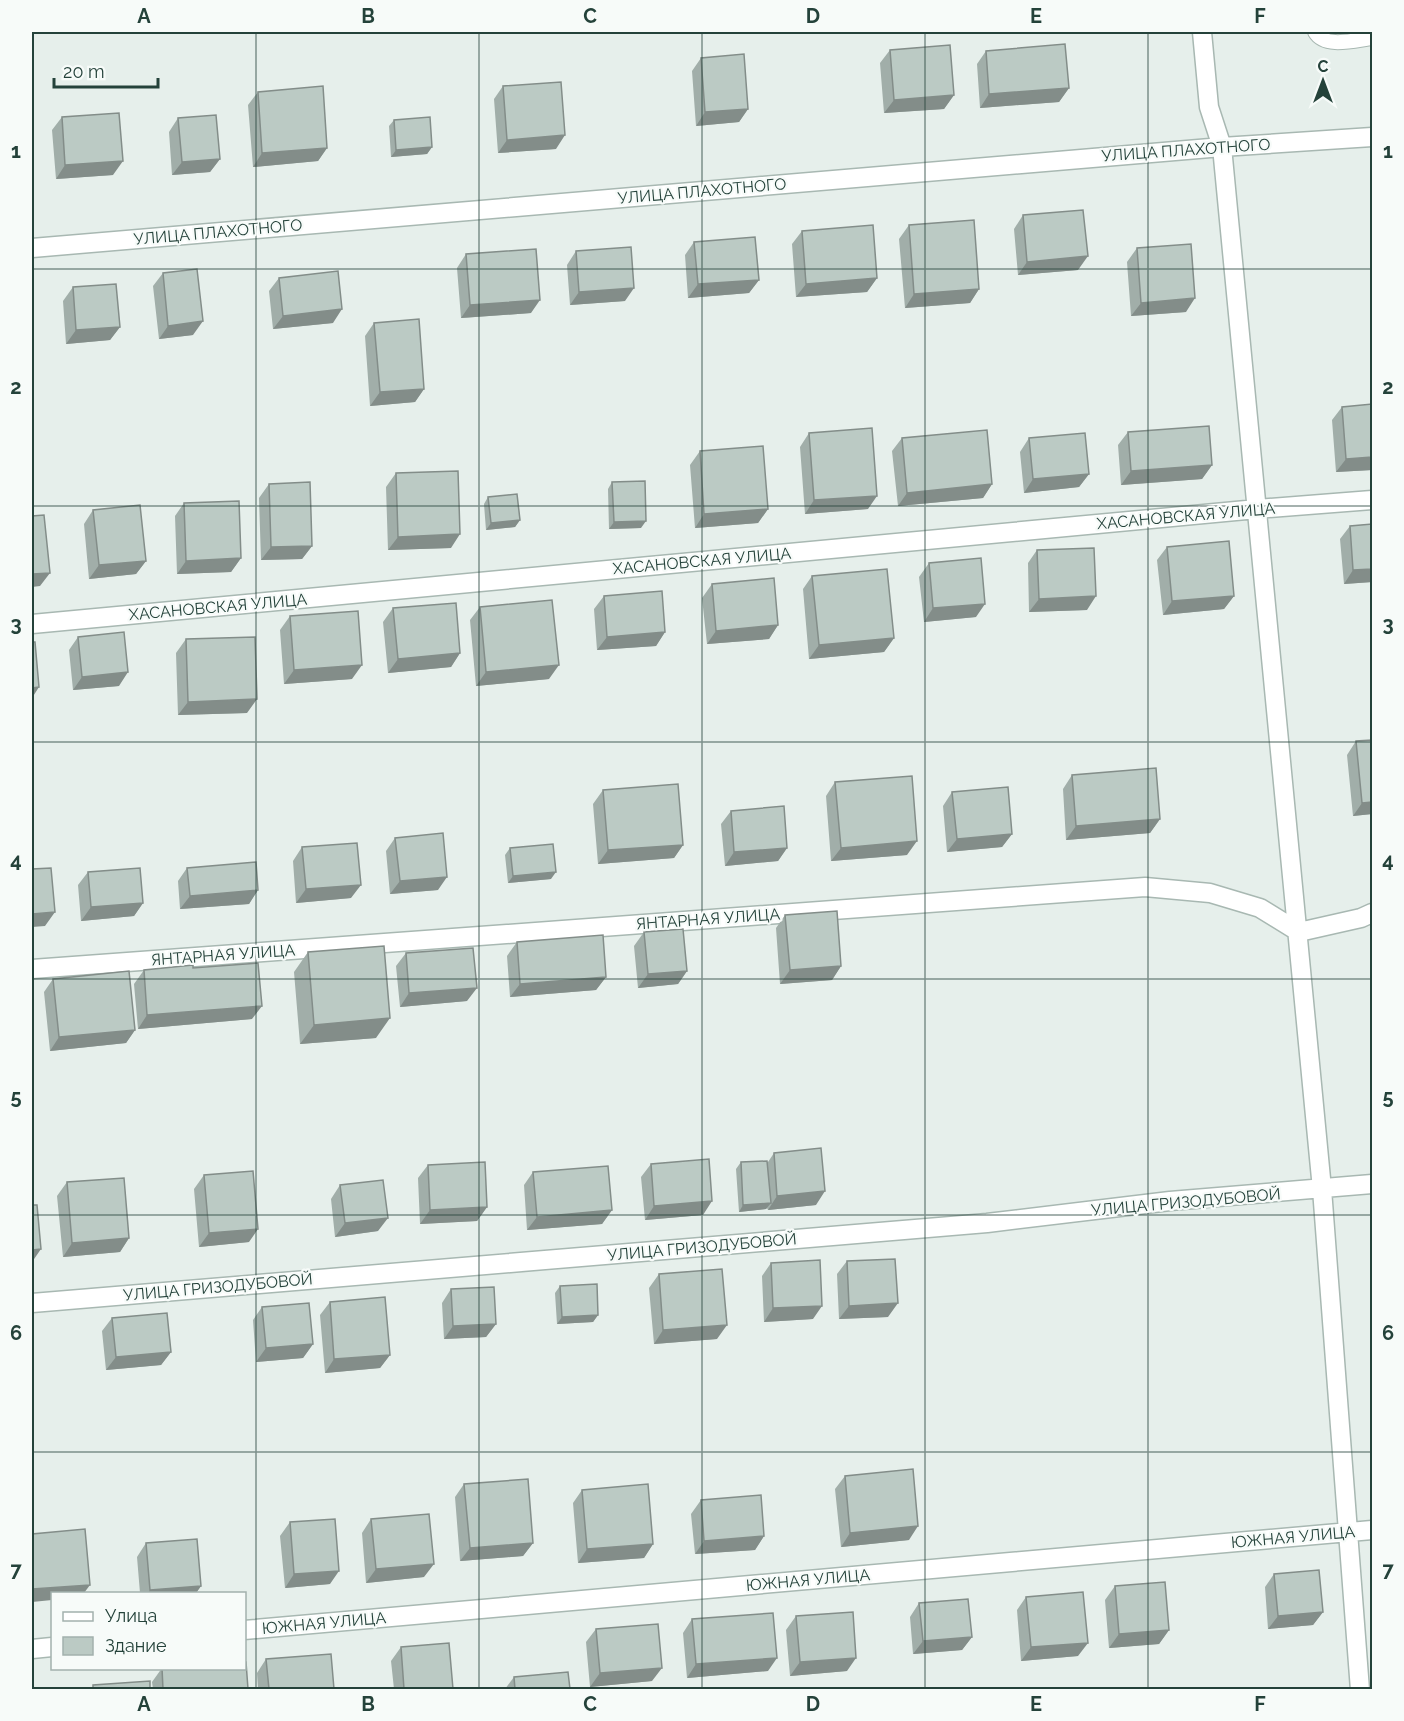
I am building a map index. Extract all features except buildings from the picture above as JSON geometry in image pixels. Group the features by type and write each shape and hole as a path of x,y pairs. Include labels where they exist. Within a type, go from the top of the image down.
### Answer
{"street":[{"path":"1202,32 1209,107 1222,147 1299,932 1322,1189 1360,1689"},
{"name":"УЛИЦА ПЛАХОТНОГО","path":"32,248 1222,147 1372,137"},
{"name":"ХАСАНОВСКАЯ УЛИЦА","path":"32,624 1372,500"},
{"name":"ЯНТАРНАЯ УЛИЦА","path":"32,969 1145,887 1210,893 1260,908 1299,932"},
{"path":"1299,932 1361,918 1372,913"},
{"name":"УЛИЦА ГРИЗОДУБОВОЙ","path":"32,1303 987,1223 1170,1202 1372,1184"},
{"name":"ЮЖНАЯ УЛИЦА","path":"246,1630 1372,1530"},
{"path":"32,1649 51,1647"}],"lane":[{"path":"1315,32 1320,39 1329,42 1372,38"}]}
